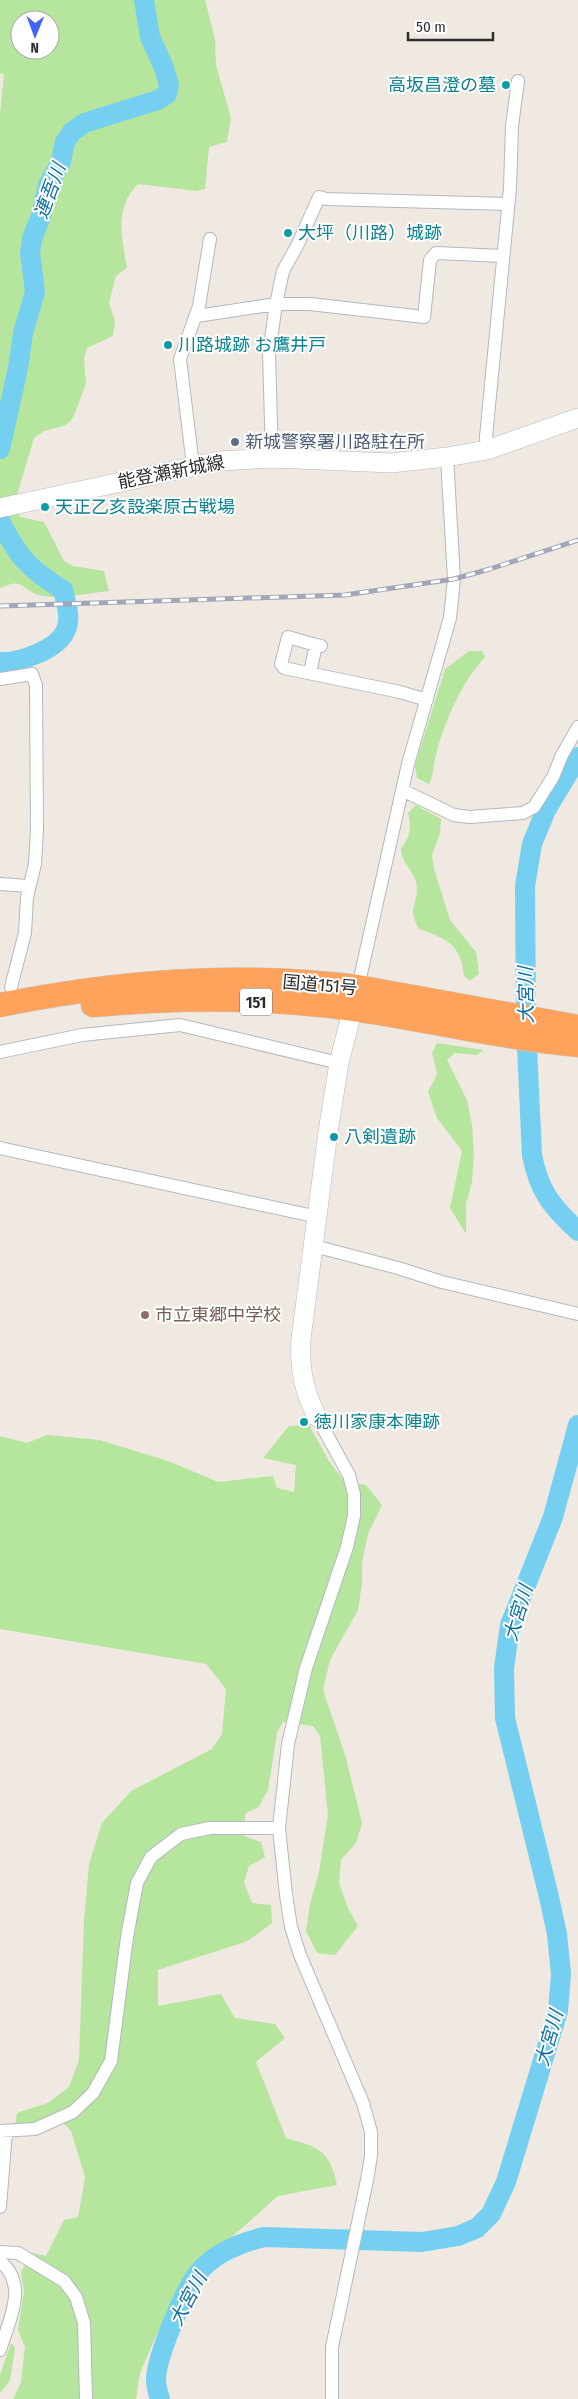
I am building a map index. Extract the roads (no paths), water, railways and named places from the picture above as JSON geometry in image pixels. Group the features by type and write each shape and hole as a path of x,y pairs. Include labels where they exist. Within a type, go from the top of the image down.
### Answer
{"highway":[{"name":"国道151号","path":"6,996 205,978 326,983 356,998"},
{"name":"国道151号","path":"0,1021 89,1005 136,1001 356,998 547,1032 578,1045"},
{"name":"国道151号","path":"547,1032 578,1027"}],"main road":[{"name":"能登瀬新城線","path":"0,508 193,466 241,458 391,463 447,457 487,450 578,418"},
{"path":"317,1418 306,1395 299,1363 328,1132 339,1063 356,998"}],"street":[{"path":"487,450 486,437 508,204 512,126 518,81"},
{"path":"272,458 269,353 276,304 283,271 297,246 319,197 326,199 508,204"},
{"path":"193,466 180,359 196,316 210,239"},
{"path":"196,316 200,317 276,304 310,304 424,317 430,260 436,253 503,256"},
{"path":"356,998 402,790 450,618 454,579 447,457"},
{"path":"310,673 319,645 288,637 281,664 284,668 400,692 427,700"},
{"path":"0,679 32,674 36,685 37,830 35,864 28,886 25,933 6,996"},
{"path":"402,790 454,815 469,817 523,813 534,807 553,777 562,755 578,727"},
{"path":"0,884 28,886"},
{"path":"0,1052 82,1035 180,1025 339,1063"},
{"path":"0,1148 318,1217"},
{"path":"314,1246 398,1268 442,1282 578,1314"},
{"path":"317,1418 349,1475 354,1494 354,1516 347,1547 306,1668 288,1744 279,1828 286,1895 300,1955 363,2104 371,2132 371,2156 332,2347 332,2399"},
{"path":"0,2206 3,2131 35,2129 73,2112 93,2093 111,2061 127,1937 137,1883 151,1857 181,1834 210,1828 279,1828"},
{"path":"0,2252 18,2254 64,2281 76,2297 84,2323 86,2399"},
{"path":"0,2261 8,2268 16,2287 16,2298 0,2350"}],"waterway":[{"name":"連吾川","path":"0,449 18,368 23,333 35,292 30,253 32,239 41,216 48,185 61,162 65,142 72,132 84,123 158,100 167,94 169,85 163,65 150,37 144,0"},
{"name":"連吾川","path":"0,521 13,544 26,561 41,575 63,590 68,616 65,632 54,644 27,658 0,662"},
{"name":"大宮川","path":"578,757 546,810 532,844 525,886 526,1026 532,1155 538,1179 548,1197 560,1214 578,1231"},
{"name":"大宮川","path":"160,2399 156,2382 157,2370 172,2325 198,2273 220,2254 246,2242 264,2237 422,2242 458,2236 477,2228 491,2214 506,2182 558,2011 561,1974 557,1934 549,1897 505,1718 504,1668 510,1625 553,1517 578,1425"}],"railway":[{"path":"0,606 345,595 454,579 578,540"}],"place":[{"name":"高坂昌澄の墓","path":"506,85"},
{"name":"大坪（川路）城跡","path":"288,233"},
{"name":"川路城跡 お鷹井戸","path":"168,345"},
{"name":"新城警察署川路駐在所","path":"235,442"},
{"name":"天正乙亥設楽原古戦場","path":"45,507"},
{"name":"八剣遺跡","path":"334,1137"},
{"name":"市立東郷中学校","path":"145,1315"},
{"name":"徳川家康本陣跡","path":"304,1422"}]}
